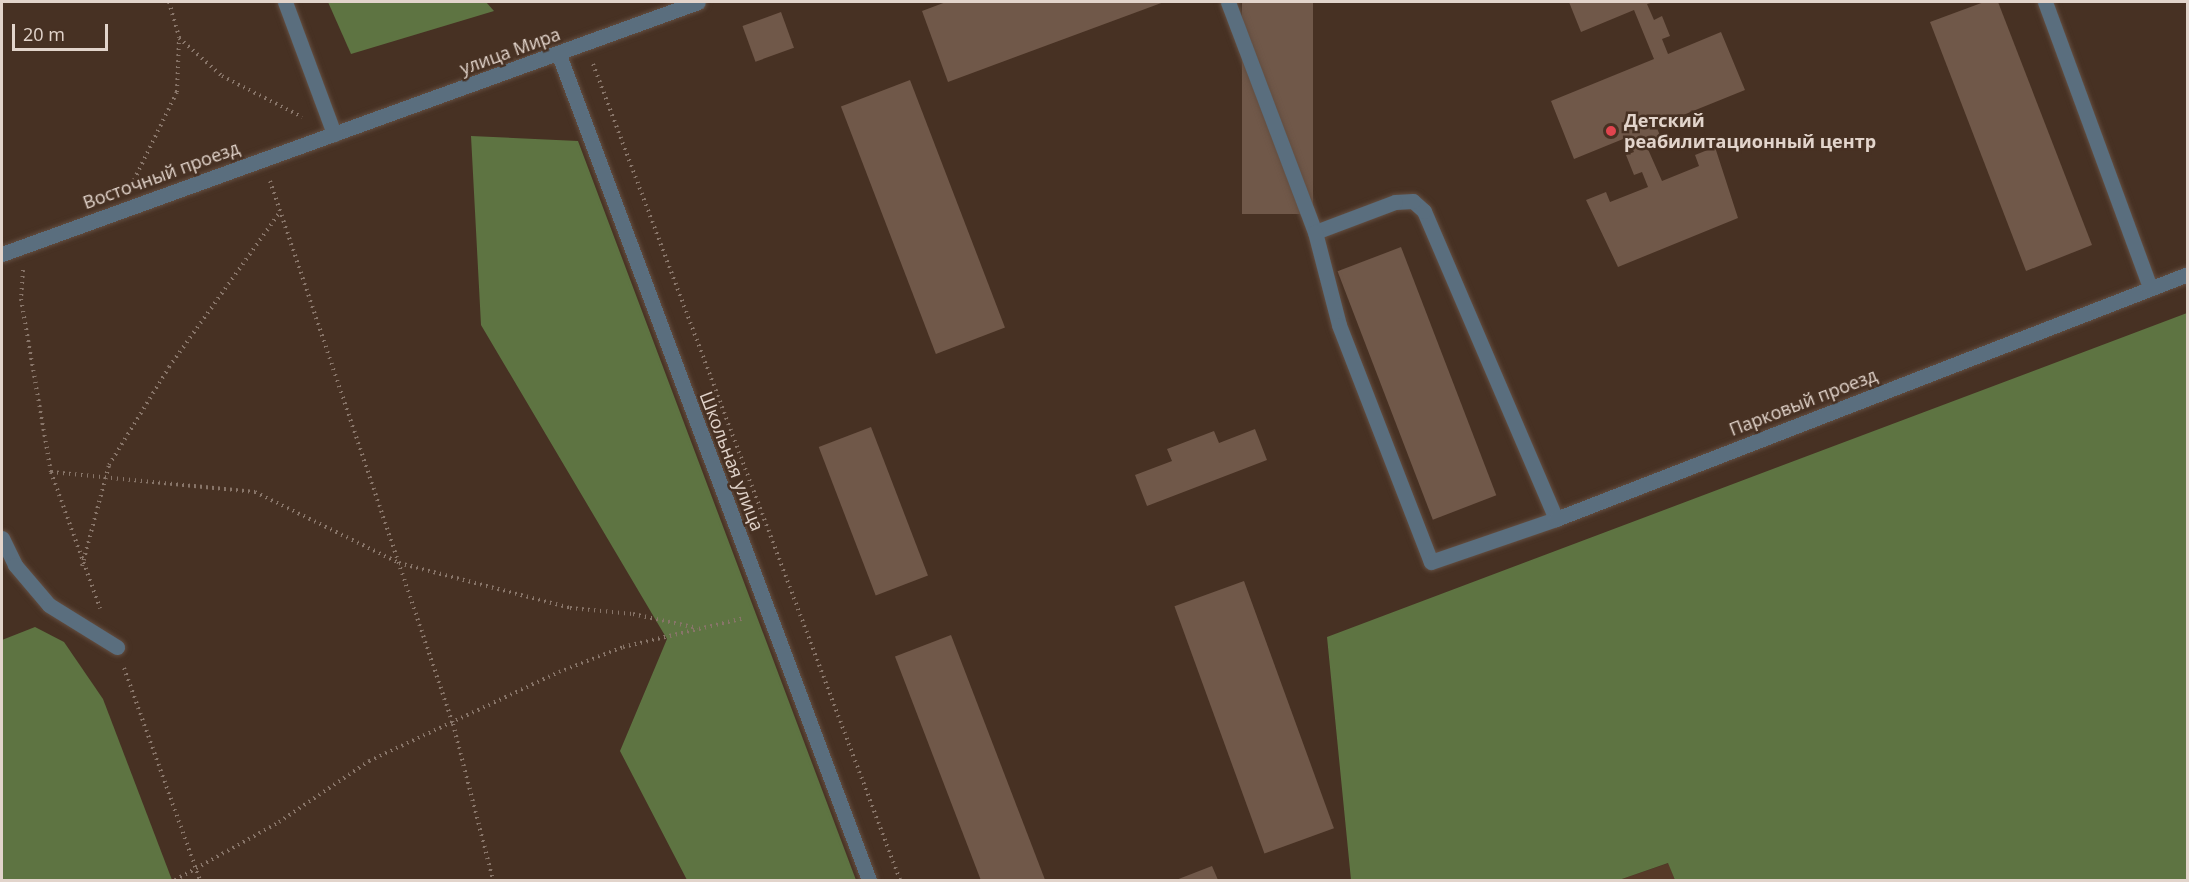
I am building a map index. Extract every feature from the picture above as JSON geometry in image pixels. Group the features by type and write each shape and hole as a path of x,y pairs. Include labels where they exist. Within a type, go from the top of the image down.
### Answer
{"street":[{"path":"285,2 333,134"},
{"name":"улица Мира","path":"333,134 559,55 699,2"},
{"path":"1228,2 1316,232 1395,202 1413,201 1424,211 1556,519"},
{"path":"2045,2 2150,288"},
{"name":"Школьная улица","path":"559,55 869,880"},
{"name":"Восточный проезд","path":"2,254 333,134"},
{"name":"Парковый проезд","path":"1316,232 1339,325 1431,562 1556,519 2187,274"},
{"path":"2,538 15,565 49,604 117,646"}],"path":[{"path":"118,212 177,92 179,38 170,2"},
{"path":"179,38 222,76 333,134"},
{"path":"585,45 900,880"},
{"path":"262,159 453,724 493,880"},
{"path":"82,566 105,478 169,367 280,212"},
{"path":"25,245 21,299 51,472 82,566 117,646 200,880"},
{"path":"51,472 255,492 399,563 570,608 633,614 698,628"},
{"path":"175,880 194,866 279,822 369,761 613,651 768,612"}],"shaded area":[{"path":"1669,863 1675,880 1619,880"}],"green space":[{"path":"328,2 486,2 494,11 351,54"},
{"path":"471,136 578,141 856,880 687,880 620,751 667,639 481,325"},
{"path":"2187,313 2187,880 1675,880 1668,863 1619,880 1351,880 1327,637"},
{"path":"35,627 64,642 103,699 172,880 2,880 2,640"}],"building":[{"path":"946,2 1164,2 948,82 922,11"},
{"path":"1242,2 1313,2 1313,214 1242,214"},
{"name":"Детский реабилитационный центр","path":"1569,2 1654,2 1647,4 1654,20 1662,16 1670,36 1662,39 1668,54 1721,32 1745,90 1656,126 1662,140 1647,147 1662,181 1699,166 1695,155 1715,147 1738,218 1618,267 1586,200 1606,192 1610,202 1648,187 1642,172 1634,175 1626,155 1634,152 1628,137 1574,159 1551,101 1654,59 1634,10 1581,32"},
{"path":"1984,2 1998,2 2092,245 2026,271 1930,22"},
{"path":"781,12 794,48 755,62 742,26"},
{"path":"910,80 1005,327 936,354 841,107"},
{"path":"1401,247 1496,495 1433,520 1338,271"},
{"path":"871,427 928,575 876,596 819,447"},
{"path":"1255,429 1267,460 1147,506 1135,475 1172,461 1167,449 1214,431 1219,443"},
{"path":"1244,581 1334,828 1264,853 1174,606"},
{"path":"951,635 1045,880 981,880 895,657"},
{"path":"1212,866 1218,880 1176,880"}],"place":[{"name":"Детский реабилитационный центр","path":"1611,131"}]}
